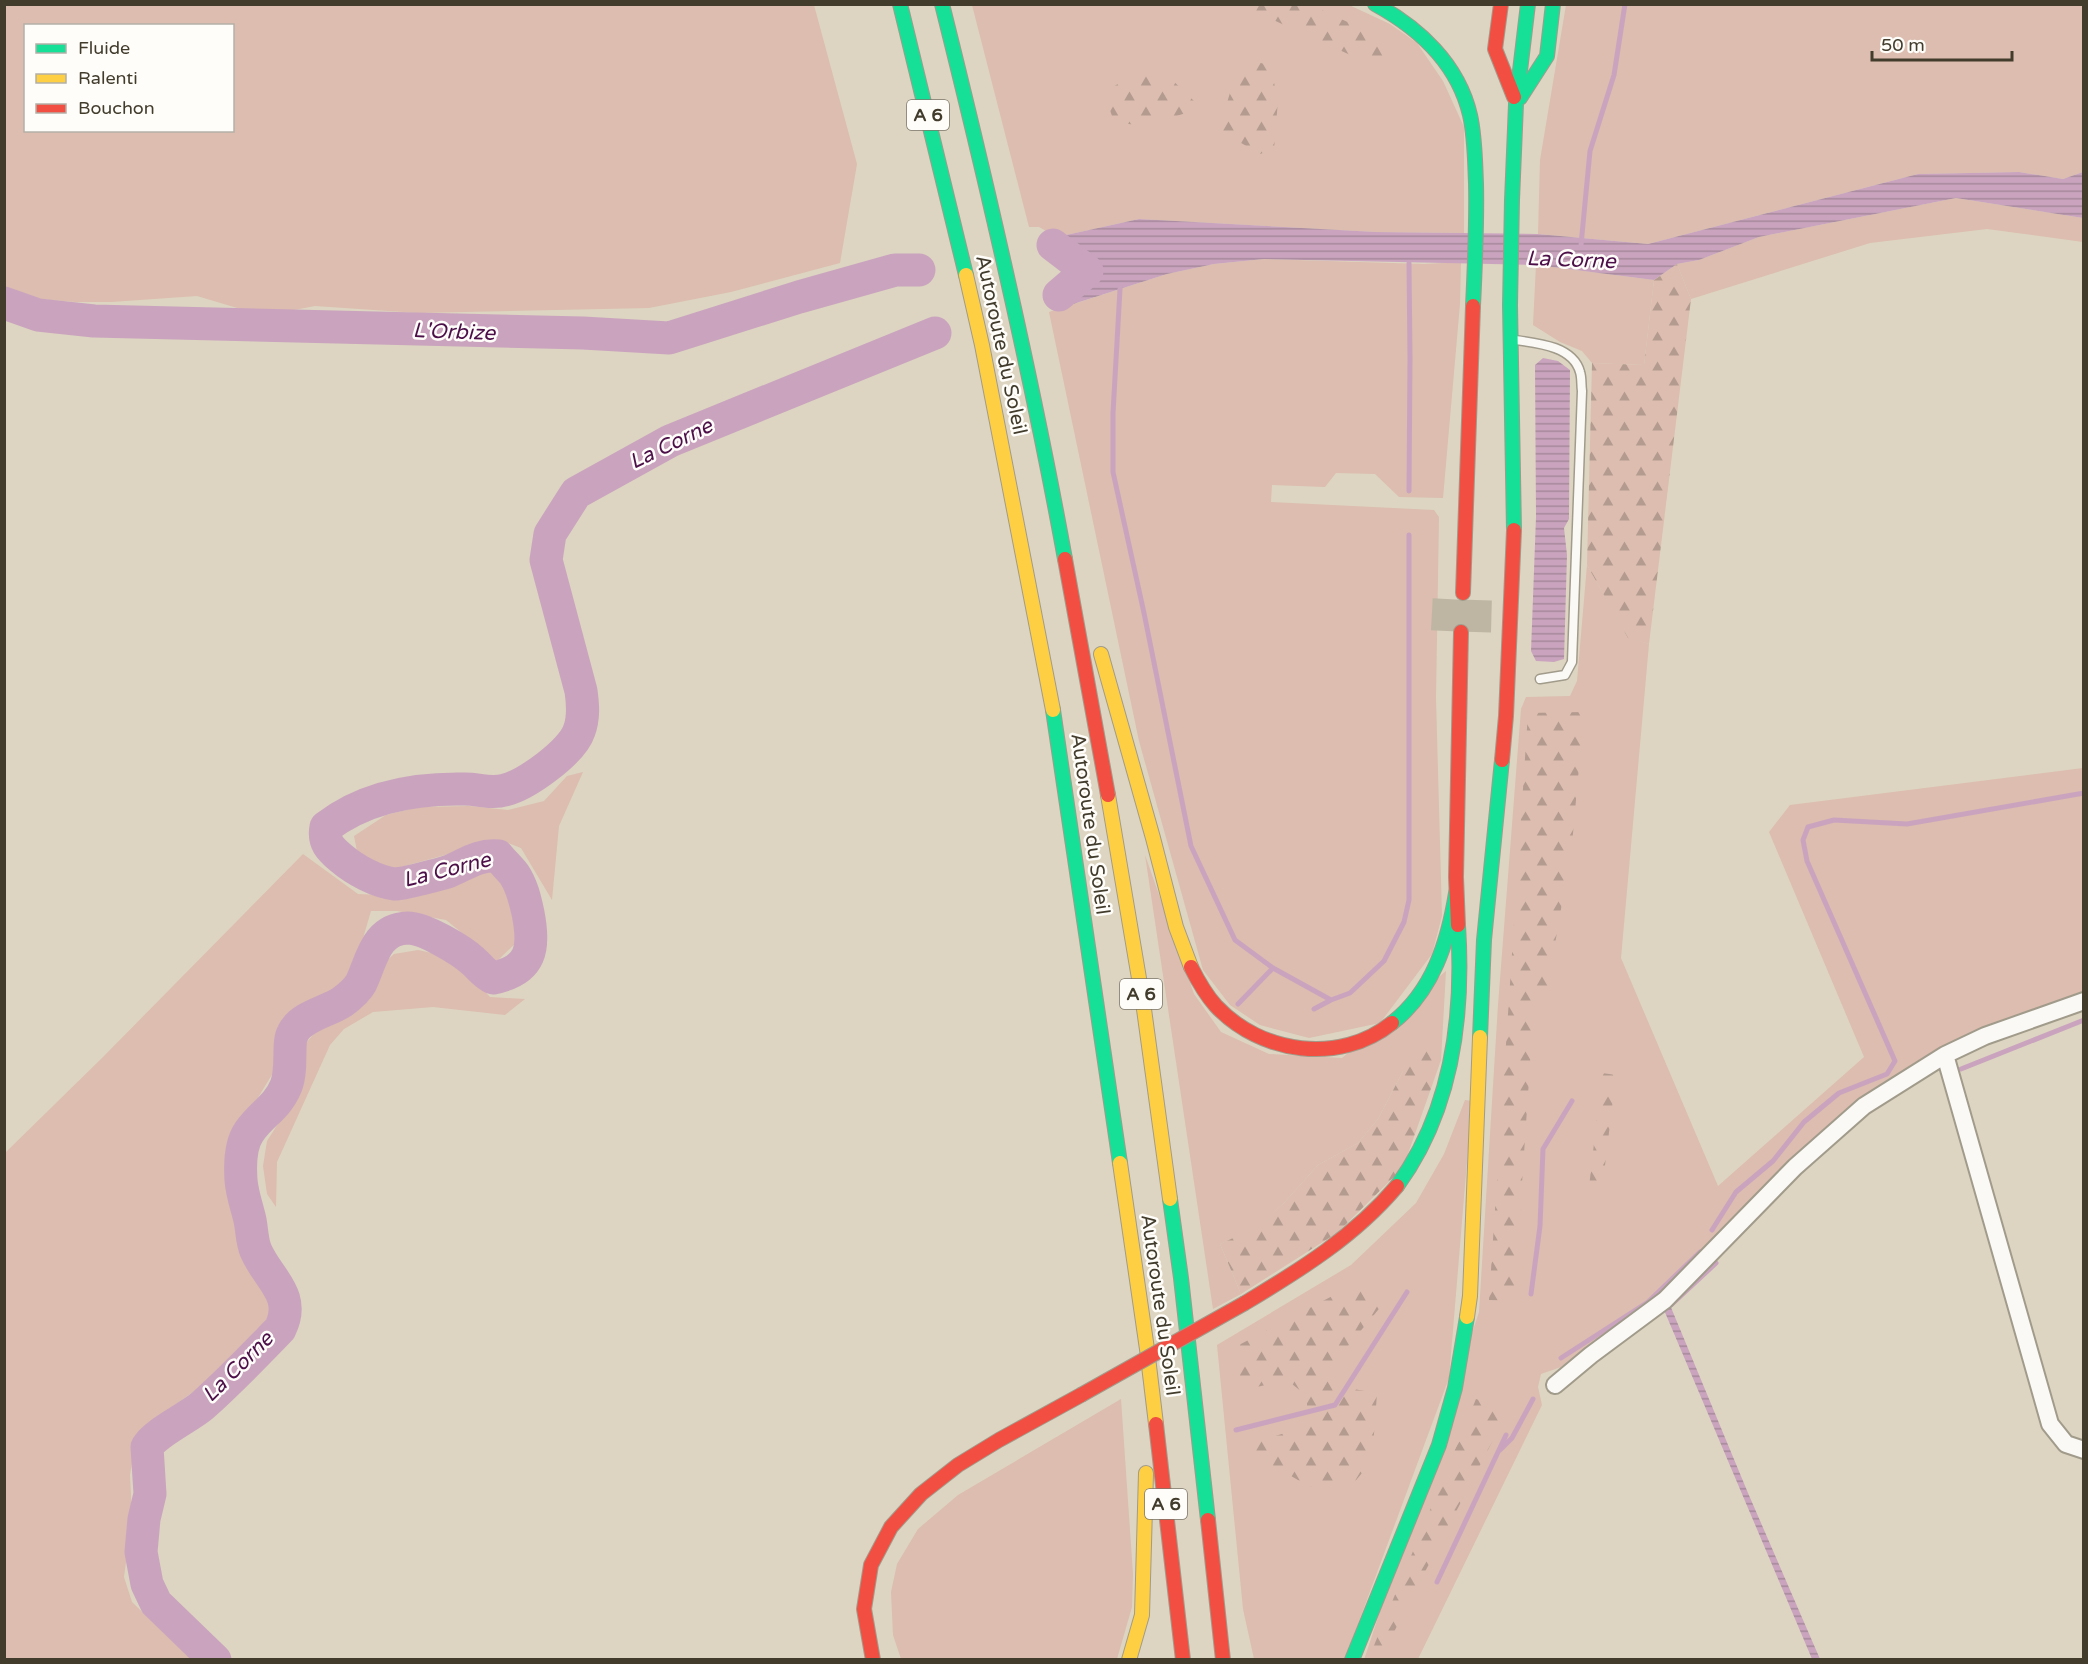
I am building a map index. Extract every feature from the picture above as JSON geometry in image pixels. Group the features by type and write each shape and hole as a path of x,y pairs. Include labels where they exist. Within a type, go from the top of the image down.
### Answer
{"highway":[{"name":"Autoroute du Soleil","path":"900,4 955,225 982,345 1050,686 1147,1349 1183,1659"},
{"name":"Autoroute du Soleil","path":"942,4 995,218 1046,459 1091,699 1143,1002 1181,1278 1223,1659"},
{"path":"1375,4 1417,30 1434,46 1458,83 1467,102 1471,120 1477,199 1467,475 1470,594"},
{"path":"1501,4 1495,49 1516,104"},
{"path":"1514,4 1507,51 1516,104"},
{"path":"1352,1659 1425,1483 1450,1411 1460,1365 1470,1296 1484,940 1506,716 1512,591 1514,524 1510,305 1512,200 1516,104 1528,4"},
{"path":"1516,104 1536,55 1542,4"},
{"path":"1516,104 1547,56 1553,4"},
{"path":"1046,459 1088,605"},
{"path":"1451,552 1451,541 1467,475"},
{"path":"873,1659 864,1620 865,1589 875,1554 892,1524 918,1494 948,1472 1082,1401 1245,1309 1359,1226 1402,1179 1421,1149 1442,1093 1455,1025 1460,972 1456,893 1457,724 1468,632"},
{"path":"1097,639 1157,852 1180,945 1205,994 1234,1024 1277,1045 1305,1050 1346,1045 1378,1033 1408,1009 1428,983 1449,933 1456,893"},
{"path":"1448,673 1457,724"},
{"path":"1245,1309 1281,1296 1358,1243 1388,1214 1420,1175 1437,1144 1452,1100 1484,940"},
{"path":"1129,1659 1138,1634 1143,1592 1147,1349"},
{"path":"886,1653 877,1607 881,1578 890,1551 908,1525 921,1510 955,1482 1082,1401"}],"street":[{"path":"1555,1385 1665,1300 1795,1167 1864,1106 1945,1055 1985,1036 2084,1001"},
{"path":"1945,1055 2050,1424 2066,1444 2084,1450"}],"lane":[{"path":"1510,339 1550,346 1574,359 1580,372 1582,392 1572,662 1565,675 1540,679"}],"green space":[{"path":"5,4 814,5 857,164 840,263 731,292 649,308 418,313 315,306 273,314 254,313 197,296 111,302 25,298 5,291"},
{"path":"972,5 1349,5 1390,24 1417,43 1443,81 1464,127 1464,233 1376,232 1139,219 1057,237 1039,227 1029,227"},
{"path":"1240,5 1311,5 1399,46 1379,68"},
{"path":"1566,5 2083,5 2083,172 2063,179 2019,172 1918,174 1648,244 1538,234 1540,160"},
{"path":"1256,62 1270,65 1278,100 1274,149 1260,154 1219,130 1232,86"},
{"path":"1166,74 1194,101 1186,113 1144,126 1114,122 1105,95 1111,89 1133,78"},
{"path":"1956,198 2083,218 2083,242 1987,229 1870,243 1691,299 1677,264 1699,260 1759,237"},
{"path":"1264,259 1424,264 1461,262 1460,304 1443,498 1399,497 1375,474 1336,473 1325,487 1272,485 1271,502 1434,510 1439,517 1436,698 1442,916 1432,954 1380,1023 1309,1038 1260,1025 1230,1005 1203,970 1139,741 1049,312 1167,274 1214,264"},
{"path":"1677,264 1691,299 1649,644 1628,638 1587,565 1592,363 1644,365 1654,280"},
{"path":"1536,265 1654,280 1644,365 1592,363 1582,351 1560,342 1533,325"},
{"path":"1587,565 1628,637 1649,644 1621,958 1718,1186 1864,1057 1769,832 1790,805 2083,768 2083,999 1871,1093 1647,1310 1561,1367 1541,1374 1538,1387 1542,1405 1418,1659 1364,1660 1479,1312 1498,1005 1521,709 1526,697 1570,696 1577,681"},
{"path":"1584,712 1572,844 1545,1003 1534,1006 1514,1301 1489,1300 1528,713"},
{"path":"583,772 559,826 552,900 521,848 500,840 397,868 376,865 357,851 354,836 386,815 418,807 469,806 508,810 544,801 567,776"},
{"path":"303,854 358,894 404,896 490,871 513,896 521,938 497,961 446,920 397,911 371,911 359,952 338,992 299,1009 283,1024 276,1068 253,1106 238,1122 233,1145 231,1177 239,1224 249,1262 267,1292 273,1310 233,1363 143,1428 135,1444 130,1475 132,1517 124,1577 132,1602 191,1659 5,1659 5,1153"},
{"path":"1145,855 1194,994 1221,1032 1269,1054 1342,1058 1446,971 1441,1060 1403,1071 1378,1119 1358,1143 1318,1165 1284,1203 1255,1229 1220,1244 1241,1294 1213,1309"},
{"path":"418,950 445,956 471,976 490,997 525,999 505,1015 433,1007 373,1012 344,1029 330,1045 277,1162 276,1207 267,1194 263,1166 267,1141 288,1108 299,1080 306,1043 318,1029 359,1004 376,982 382,965 394,954"},
{"path":"1425,1042 1440,1048 1441,1060 1403,1168 1337,1233 1241,1294 1220,1244 1255,1228 1284,1203 1318,1165 1358,1143 1378,1119 1403,1071"},
{"path":"1602,1073 1616,1075 1601,1198 1588,1196"},
{"path":"1465,1100 1472,1101 1449,1378 1345,1659 1254,1659 1243,1609 1217,1345 1351,1265 1416,1203 1444,1154"},
{"path":"1359,1282 1383,1304 1328,1370 1347,1388 1377,1393 1372,1461 1352,1485 1310,1487 1241,1447 1291,1431 1307,1412 1307,1396 1287,1380 1248,1389 1232,1381 1237,1346"},
{"path":"1121,1399 1133,1574 1132,1607 1117,1659 901,1659 893,1635 891,1592 897,1564 918,1529 958,1495"},
{"path":"1476,1399 1509,1409 1380,1659 1368,1660"}],"water":[{"path":"2019,172 2063,179 2083,172 2083,218 1956,198 1759,237 1699,260 1677,264 1654,280 1536,265 1264,259 1214,264 1167,274 1067,306 1057,237 1139,219 1376,232 1538,234 1648,244 1918,174"},
{"path":"1543,358 1558,361 1570,370 1569,519 1564,528 1567,555 1564,659 1554,662 1536,661 1531,651 1536,517 1535,365"},
{"path":"1670,1305 1820,1659 1812,1659 1664,1310"}],"waterway":[{"path":"1581,245 1590,151 1614,75 1625,4"},
{"name":"L'Orbize","path":"1053,245 1087,271"},
{"path":"1409,263 1409,491"},
{"name":"L'Orbize","path":"4,303 38,315 94,321 583,333 669,338 799,297 895,270 919,270"},
{"name":"La Corne","path":"1059,295 1087,271"},
{"path":"1120,289 1113,413 1113,472 1191,846 1235,940 1273,968"},
{"name":"La Corne","path":"215,1660 156,1603 147,1584 141,1552 144,1519 150,1494 147,1447 157,1436 197,1410 223,1387 280,1329 284,1317 283,1297 256,1251 243,1195 241,1155 246,1137 278,1100 286,1086 291,1037 297,1027 308,1018 336,1006 355,991 361,983 376,947 388,934 408,928 423,932 460,951 493,978 516,969 528,956 530,947 530,926 523,893 514,874 498,856 479,858 450,871 395,884 366,875 341,858 328,845 326,827 341,816 358,808 410,792 447,789 495,792 514,787 536,775 558,758 575,739 581,726 583,706 581,691 546,560 550,534 576,493 670,441 935,333"},
{"path":"1331,1000 1350,993 1384,961 1404,922 1409,900 1409,535"},
{"path":"1712,1230 1736,1192 1773,1161 1804,1122 1839,1093 1887,1074 1895,1061 1807,861 1803,840 1808,827 1834,820 1907,824 2084,793"},
{"path":"1238,1004 1273,968 1331,1000 1314,1009"},
{"path":"1961,1069 2084,1020"},
{"path":"1531,1294 1540,1226 1543,1149 1572,1101"},
{"path":"1561,1358 1648,1302 1700,1252"},
{"path":"1671,1305 1716,1263"},
{"path":"1236,1430 1335,1405 1407,1292"},
{"path":"1500,1450 1512,1438 1533,1399"},
{"path":"1437,1582 1506,1435"}],"tunnel":[{"path":"1447,631 1449,593"},
{"path":"1475,632 1476,594"}],"traffic: fast":[{"path":"900,4 966,275"},
{"path":"942,4 1008,280 1065,559"},
{"path":"1375,4 1407,24 1434,49 1456,80 1470,115 1474,140 1476,198 1473,306"},
{"path":"1514,530 1510,305 1512,200 1516,104 1528,4"},
{"path":"1520,98 1547,56 1553,4"},
{"path":"1053,710 1120,1163"},
{"path":"1480,1037 1484,940 1502,760"},
{"path":"1392,1023 1406,1010 1428,981 1443,947 1456,893"},
{"path":"1397,1186 1416,1157 1431,1126 1450,1061 1459,993 1458,925"},
{"path":"1170,1199 1208,1520"},
{"path":"1352,1660 1439,1445 1455,1388 1467,1317"}],"traffic: slow":[{"path":"966,275 982,345 1053,710"},
{"path":"1101,654 1176,927 1191,967"},
{"path":"1108,795 1143,1002 1170,1199"},
{"path":"1467,1317 1470,1296 1480,1037"},
{"path":"1120,1163 1156,1424"},
{"path":"1129,1660 1142,1615 1146,1473"}],"traffic: jam":[{"path":"1501,4 1495,49 1514,97"},
{"path":"1463,593 1473,306"},
{"path":"1502,760 1514,530"},
{"path":"1065,559 1108,795"},
{"path":"1458,925 1456,877 1461,632"},
{"path":"1191,967 1212,1002 1234,1022 1255,1035 1278,1044 1325,1049 1349,1045 1371,1036 1392,1023"},
{"path":"1245,1303 1326,1251 1363,1221 1397,1186"},
{"path":"1081,1395 1245,1303"},
{"path":"873,1660 864,1609 871,1565 891,1527 921,1494 958,1465 1081,1395"},
{"path":"1156,1424 1183,1660"},
{"path":"1208,1520 1223,1660"}]}
